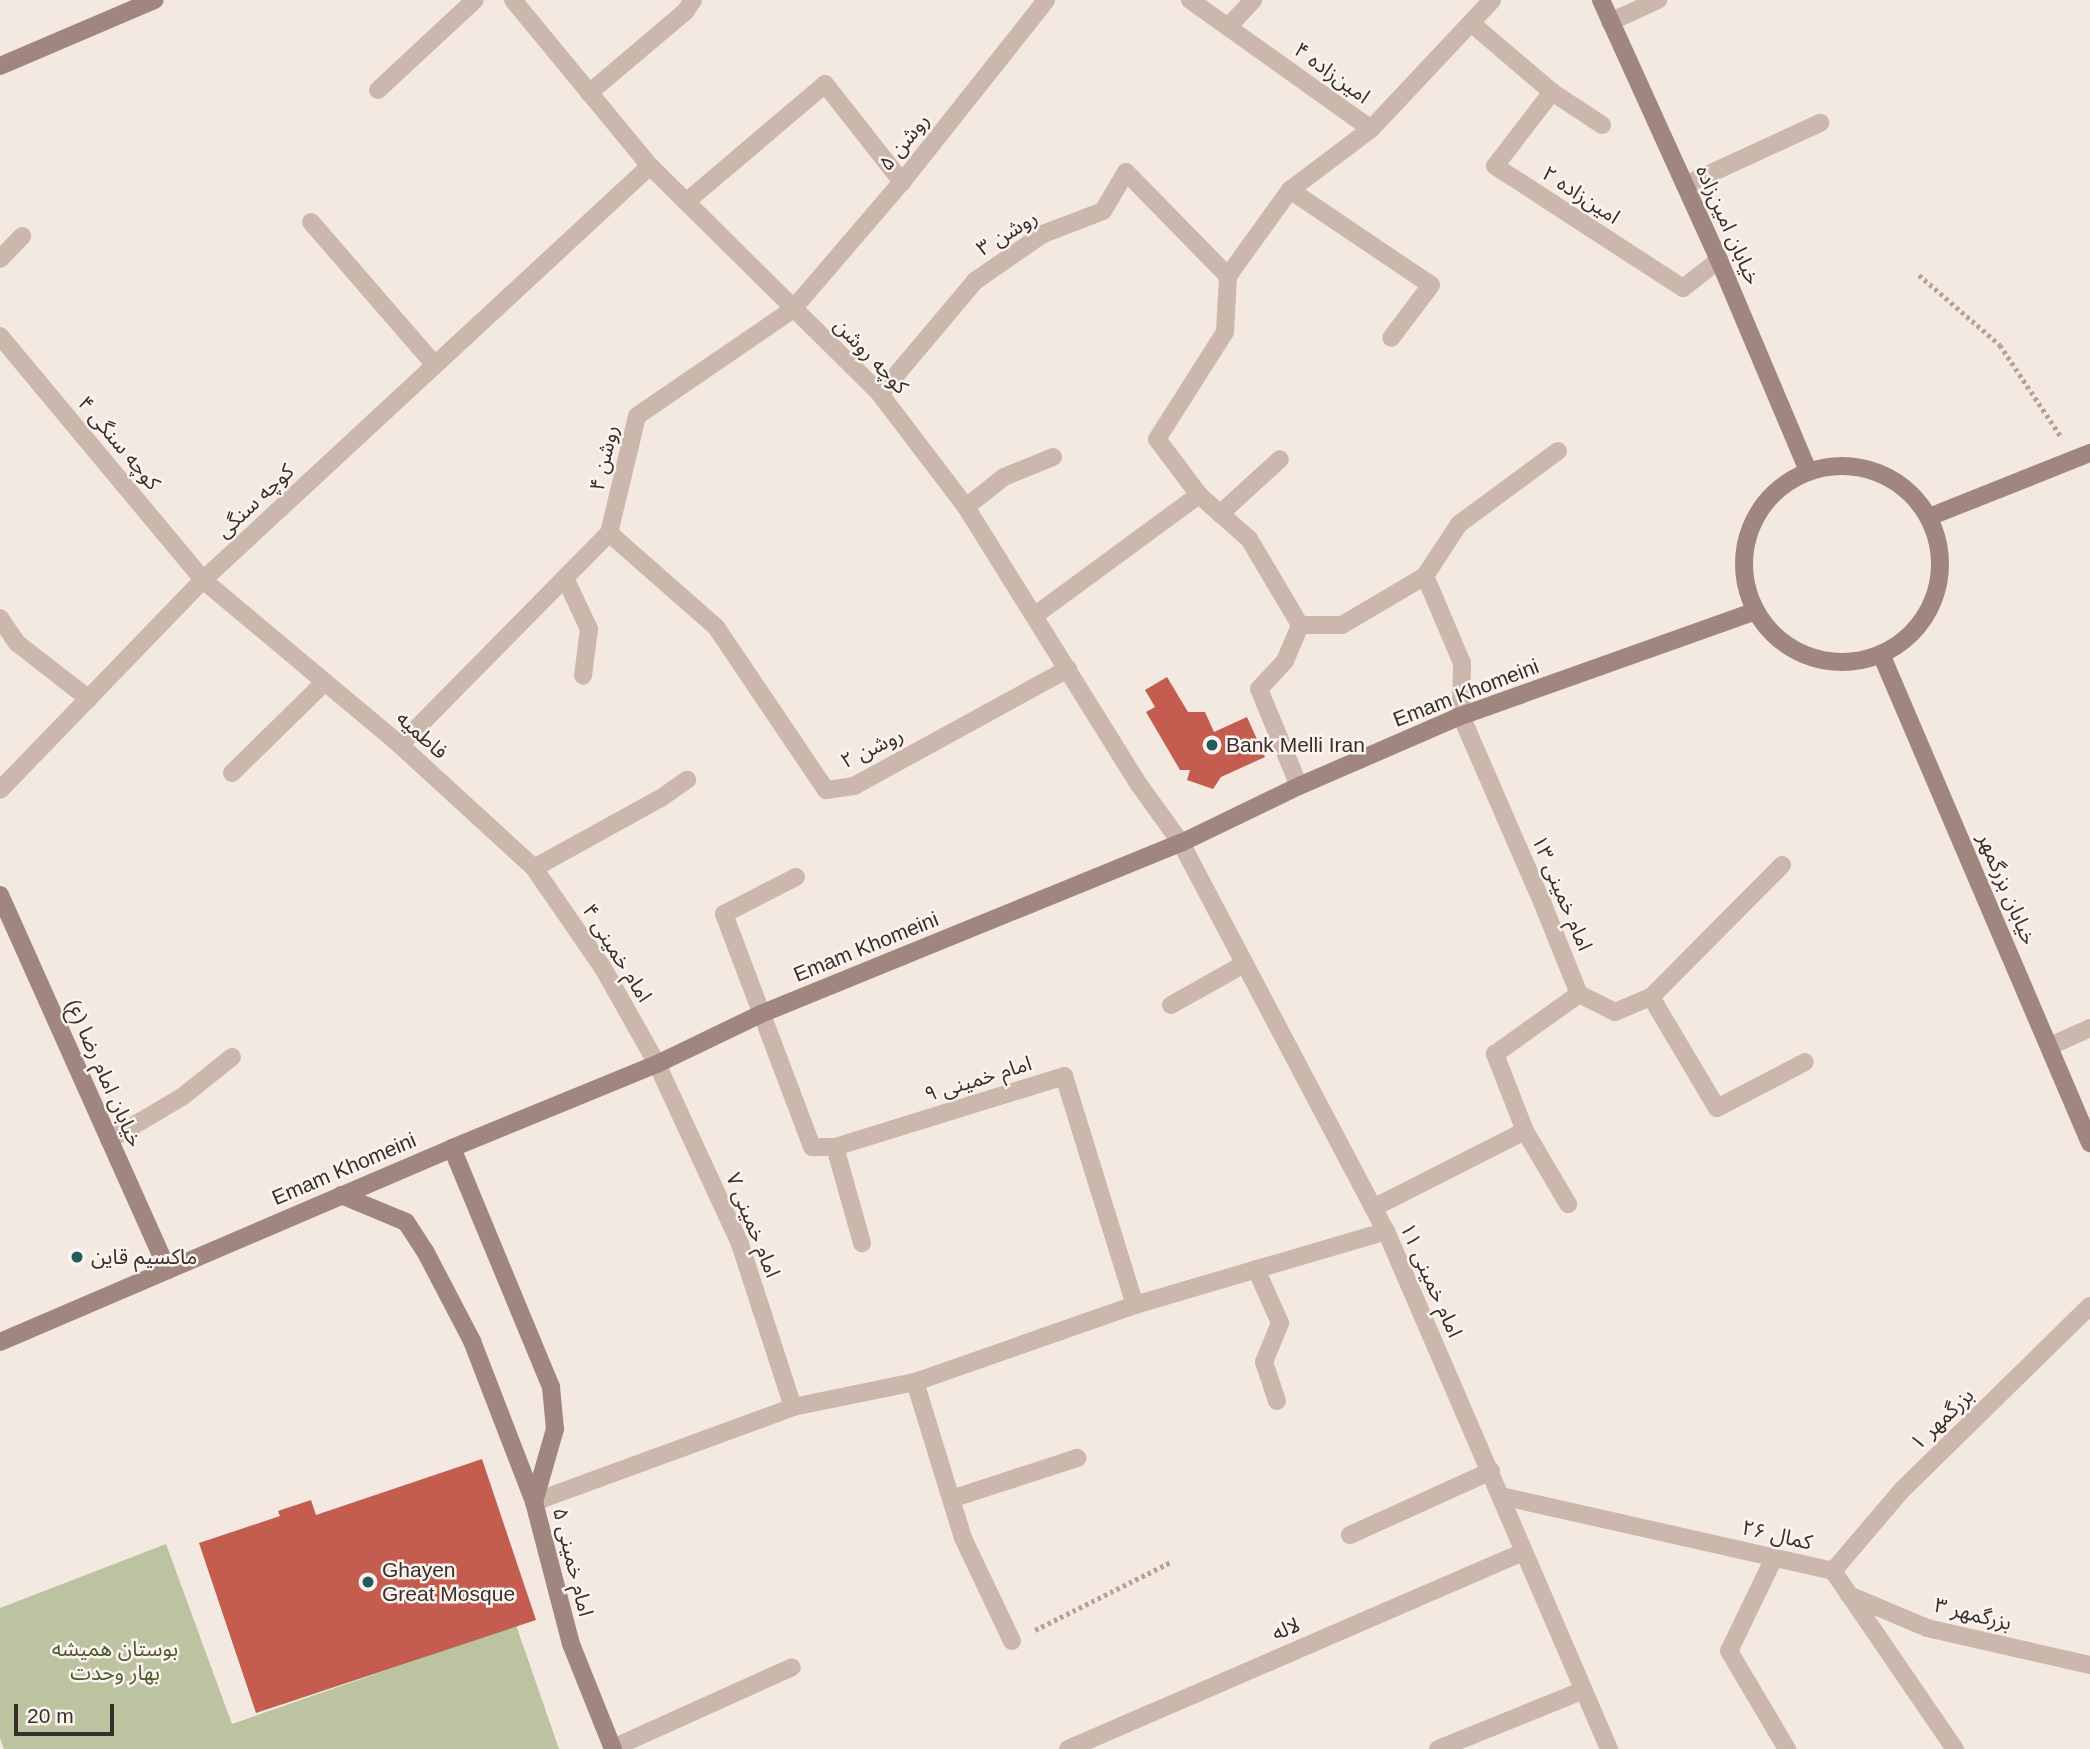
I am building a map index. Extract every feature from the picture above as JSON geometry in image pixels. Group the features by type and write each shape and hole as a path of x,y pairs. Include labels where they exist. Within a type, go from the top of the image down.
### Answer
{"main road":[{"path":"1,63 155,0"},
{"name":"خیابان امین‌زاده","path":"1601,0 1719,260 1808,471"},
{"path":"1929,517 2083,456"},
{"path":"1836,466 1864,468 1890,477 1913,495 1929,517 1938,539 1941,562 1935,596 1918,626 1901,642 1881,654 1836,662 1813,657 1773,634 1756,611 1745,576 1744,557 1750,529 1763,504 1783,485 1808,471 1836,466"},
{"name":"Emam Khomeini","path":"0,1342 452,1148 657,1065 761,1014 1181,843 1298,786 1461,716 1756,611"},
{"name":"خیابان بزرگمهر","path":"1881,654 2090,1143"},
{"name":"خیابان امام رضا (ع)","path":"0,895 168,1270"},
{"name":"امام خمینی ۵","path":"452,1148 551,1387 555,1429 534,1502 571,1644 613,1749"},
{"path":"341,1195 406,1222 425,1251 472,1342 534,1502"}],"street":[{"path":"378,90 475,0"},
{"name":"کوچه روشن","path":"513,0 650,166 880,394 966,507 1140,786 1181,843"},
{"path":"589,93 685,12 693,0"},
{"name":"روشن ۵","path":"793,309 902,182 1046,0"},
{"name":"امین‌زاده ۴","path":"1190,0 1371,129 1492,0"},
{"path":"1228,27 1253,0"},
{"path":"1610,22 1658,0"},
{"path":"1471,23 1552,92 1602,125"},
{"path":"686,202 825,84 902,182"},
{"name":"امین‌زاده ۲","path":"1552,92 1495,166 1683,288 1719,260"},
{"path":"1685,185 1820,122"},
{"path":"1300,625 1249,540 1199,495 1157,439 1225,332 1227,276 1290,190 1371,129"},
{"name":"کوچه سنگی","path":"0,790 204,580 650,166"},
{"name":"روشن ۳","path":"880,394 975,281 1043,234 1103,211 1126,172 1227,276"},
{"path":"1290,190 1431,285 1391,338"},
{"path":"311,222 435,365"},
{"path":"0,259 22,236"},
{"name":"روشن ۴","path":"609,533 637,416 793,309"},
{"name":"کوچه سنگی ۴","path":"0,336 204,580 276,641"},
{"path":"1300,625 1342,625 1425,576 1459,524 1558,451"},
{"path":"966,507 1004,477 1053,457"},
{"path":"1220,514 1280,459"},
{"path":"1034,616 1199,495"},
{"path":"400,745 609,533"},
{"name":"روشن ۲","path":"609,533 716,627 826,790 854,786 1068,670"},
{"path":"1425,576 1462,663 1461,716"},
{"path":"565,578 589,629 583,676"},
{"path":"0,618 17,643 89,699"},
{"path":"1298,786 1259,689 1285,661 1300,625"},
{"name":"فاطمیه","path":"276,641 400,745 534,868"},
{"path":"232,773 324,682"},
{"name":"امام خمینی ۱۳","path":"1461,716 1579,994"},
{"path":"534,868 661,798 687,780"},
{"name":"امام خمینی ۱۱","path":"1181,843 1386,1231 1609,1749"},
{"path":"1568,1204 1525,1131 1495,1054 1579,994 1615,1012 1651,997 1782,865"},
{"name":"امام خمینی ۴","path":"534,868 603,968 657,1065"},
{"path":"796,877 724,914 812,1147 835,1147 862,1243"},
{"path":"1171,1005 1244,964"},
{"path":"1651,997 1717,1108 1805,1062"},
{"path":"2050,1046 2090,1028"},
{"path":"109,1140 182,1097 232,1057"},
{"name":"امام خمینی ۷","path":"657,1065 740,1244 793,1407"},
{"name":"امام خمینی ۹","path":"835,1147 1064,1076 1135,1305"},
{"path":"1373,1208 1525,1131"},
{"path":"534,1502 793,1407 915,1382 1135,1305 1386,1231"},
{"path":"1256,1269 1280,1323 1264,1362 1277,1401"},
{"name":"بزرگمهر ۱","path":"1833,1571 1902,1490 2090,1306"},
{"path":"915,1382 962,1538 1012,1641"},
{"path":"951,1499 1077,1458"},
{"path":"1350,1535 1491,1471"},
{"name":"کمال ۲۶","path":"1501,1496 1833,1571 1955,1749"},
{"name":"لاله","path":"1069,1749 1523,1552"},
{"path":"1774,1558 1729,1651 1787,1749"},
{"name":"بزرگمهر ۳","path":"1849,1595 1927,1628 2090,1665"},
{"path":"613,1749 792,1667"},
{"path":"1438,1749 1584,1690"}],"path":[{"path":"1919,275 2000,345 2083,456"},
{"path":"1012,1641 1173,1561"}],"green space":[{"name":"بوستان همیشه بهار وحدت","path":"166,1544 232,1724 516,1625 559,1749 4,1749 0,1738 0,1608"}],"building":[{"name":"Bank Melli Iran","path":"1167,677 1188,712 1205,712 1214,732 1247,717 1265,757 1221,777 1213,789 1187,780 1190,770 1180,770 1146,712 1155,707 1145,690"},
{"name":"Ghayen Great Mosque","path":"482,1459 536,1620 256,1713 199,1543 280,1516 278,1511 311,1500 316,1515"}],"place":[{"name":"Bank Melli Iran","path":"1212,745"},
{"name":"ماکسیم قاین","path":"77,1257"},
{"name":"Ghayen Great Mosque","path":"368,1582"}]}
